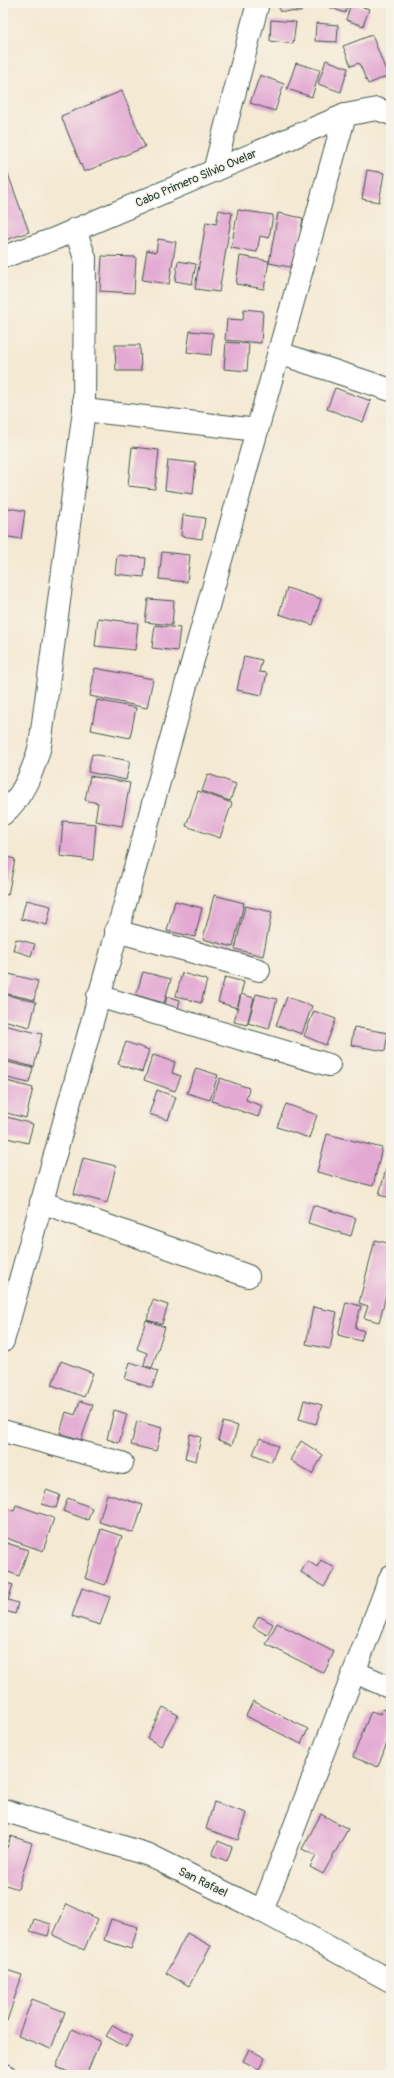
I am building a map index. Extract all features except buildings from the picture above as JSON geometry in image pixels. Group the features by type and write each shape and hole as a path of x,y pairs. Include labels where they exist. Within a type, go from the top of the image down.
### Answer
{"street":[{"path":"214,171 258,3"},
{"name":"Cabo Primero Silvio Ovelar","path":"3,257 75,229 345,116 377,109 391,114"},
{"path":"3,1341 116,931 345,116"},
{"path":"3,814 12,806 33,772 40,746 84,410 86,258 75,229"},
{"path":"279,353 391,390"},
{"path":"84,410 257,430"},
{"path":"116,931 259,970"},
{"path":"98,996 329,1065"},
{"path":"41,1202 248,1276"},
{"path":"3,1430 122,1463"},
{"path":"262,1911 391,1576"},
{"path":"355,1672 391,1688"},
{"name":"San Rafael","path":"3,1810 149,1855 262,1911 391,1981"}]}
